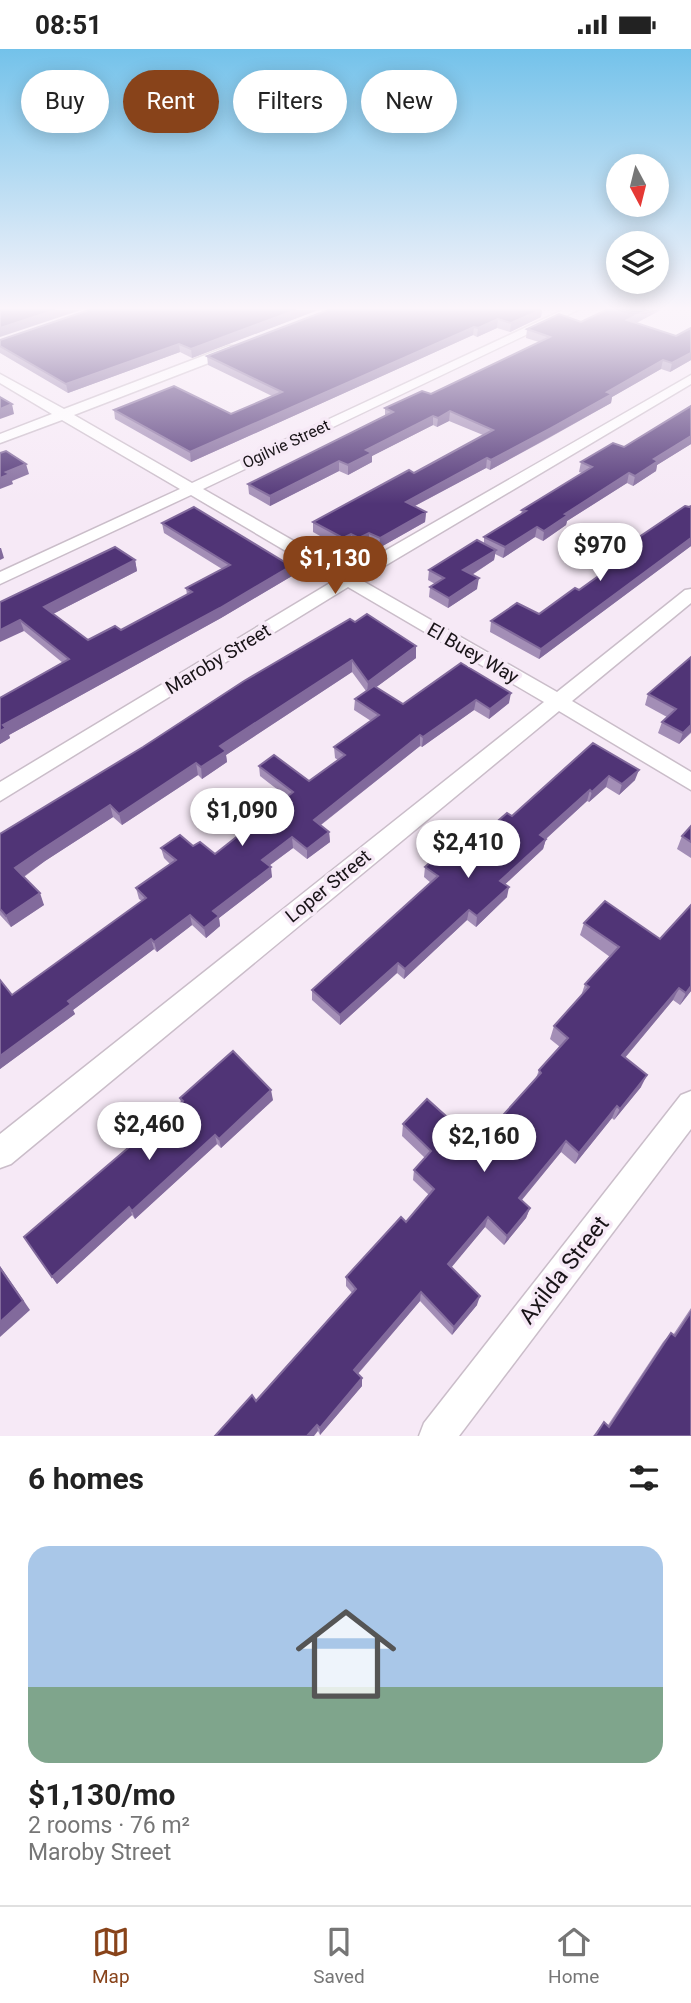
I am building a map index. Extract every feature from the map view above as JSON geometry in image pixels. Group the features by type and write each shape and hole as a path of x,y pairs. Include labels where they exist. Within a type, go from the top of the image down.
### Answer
{"street":[{"path":"0,439 167,375"},
{"name":"Ogilvie Street","path":"0,579 434,375"},
{"name":"El Buey Way","path":"0,378 559,702 691,782"},
{"name":"Maroby Street","path":"0,793 346,580 691,379"},
{"name":"Loper Street","path":"0,1153 691,594"},
{"name":"Axilda Street","path":"437,1436 691,1105"}],"building":[{"path":"50,375 92,375 66,384"},
{"path":"246,375 366,375 190,452 114,410 174,386 231,414 282,392"},
{"path":"471,375 637,375 607,392 612,394 551,428 491,460 487,458 406,502 426,512 380,538 369,533 359,538 351,534 343,538 313,522 409,470 414,473 493,430 450,411 438,418 433,416 366,450 372,453 348,465 339,461 270,496 248,484 393,412 385,408 422,391 431,394"},
{"path":"0,397 12,404 0,409"},
{"path":"691,406 691,436 654,459 658,461 635,476 629,473 565,514 568,515 544,531 537,527 505,547 484,537 592,467 581,462 613,443 624,447"},
{"path":"6,451 26,464 6,472 10,474 0,478 0,453"},
{"path":"685,506 691,506 691,538 541,649 491,621 517,603 539,614 618,562 608,558"},
{"path":"194,507 291,566 220,608 3,725 6,728 0,731 0,698 69,659 20,620 0,630 0,602 115,547 135,560 44,607 88,640 115,626 121,630 192,592 186,588 230,565 162,523"},
{"path":"477,540 496,550 463,570 479,578 449,598 430,587 444,578 429,570"},
{"path":"367,614 416,646 368,682 352,660 220,746 226,751 201,767 196,763 119,814 110,805 15,868 40,893 6,916 0,909 0,834 143,747 244,681 350,619 355,622"},
{"path":"691,657 691,725 683,733 662,722 676,709 648,694"},
{"path":"461,663 511,693 490,709 476,700 423,737 420,735 314,820 329,832 307,849 292,837 262,860 271,867 213,911 219,916 204,928 190,915 154,942 151,939 68,1001 71,1004 0,1056 0,980 12,995 146,898 136,888 176,860 161,848 180,835 193,846 200,842 215,854 293,792 259,766 274,755 309,781 345,755 334,747 379,715 355,699 374,686 403,704"},
{"path":"593,743 639,770 622,784 609,776 540,835 546,839 500,881 509,887 477,916 469,910 405,969 398,963 340,1015 312,990 438,876 425,867 443,851 454,859 507,813 512,816"},
{"path":"691,826 691,842 682,836"},
{"path":"605,901 660,939 691,905 691,986 686,993 679,988 622,1055 647,1075 620,1109 617,1106 579,1153 566,1141 519,1198 530,1208 507,1236 488,1217 448,1264 480,1296 454,1327 421,1292 354,1370 362,1378 320,1428 317,1425 307,1436 215,1436 252,1395 256,1401 356,1289 346,1277 401,1217 406,1222 434,1189 414,1170 431,1151 403,1124 427,1099 477,1144 541,1073 539,1070 568,1038 554,1026 589,987 585,984 619,947 584,923"},
{"path":"233,1051 271,1090 219,1139 215,1135 132,1211 129,1207 52,1277 24,1237 183,1101 180,1098"},
{"path":"0,1268 23,1301 0,1322"},
{"path":"691,1312 691,1436 595,1436 604,1422 609,1427 671,1333 675,1336"}]}
